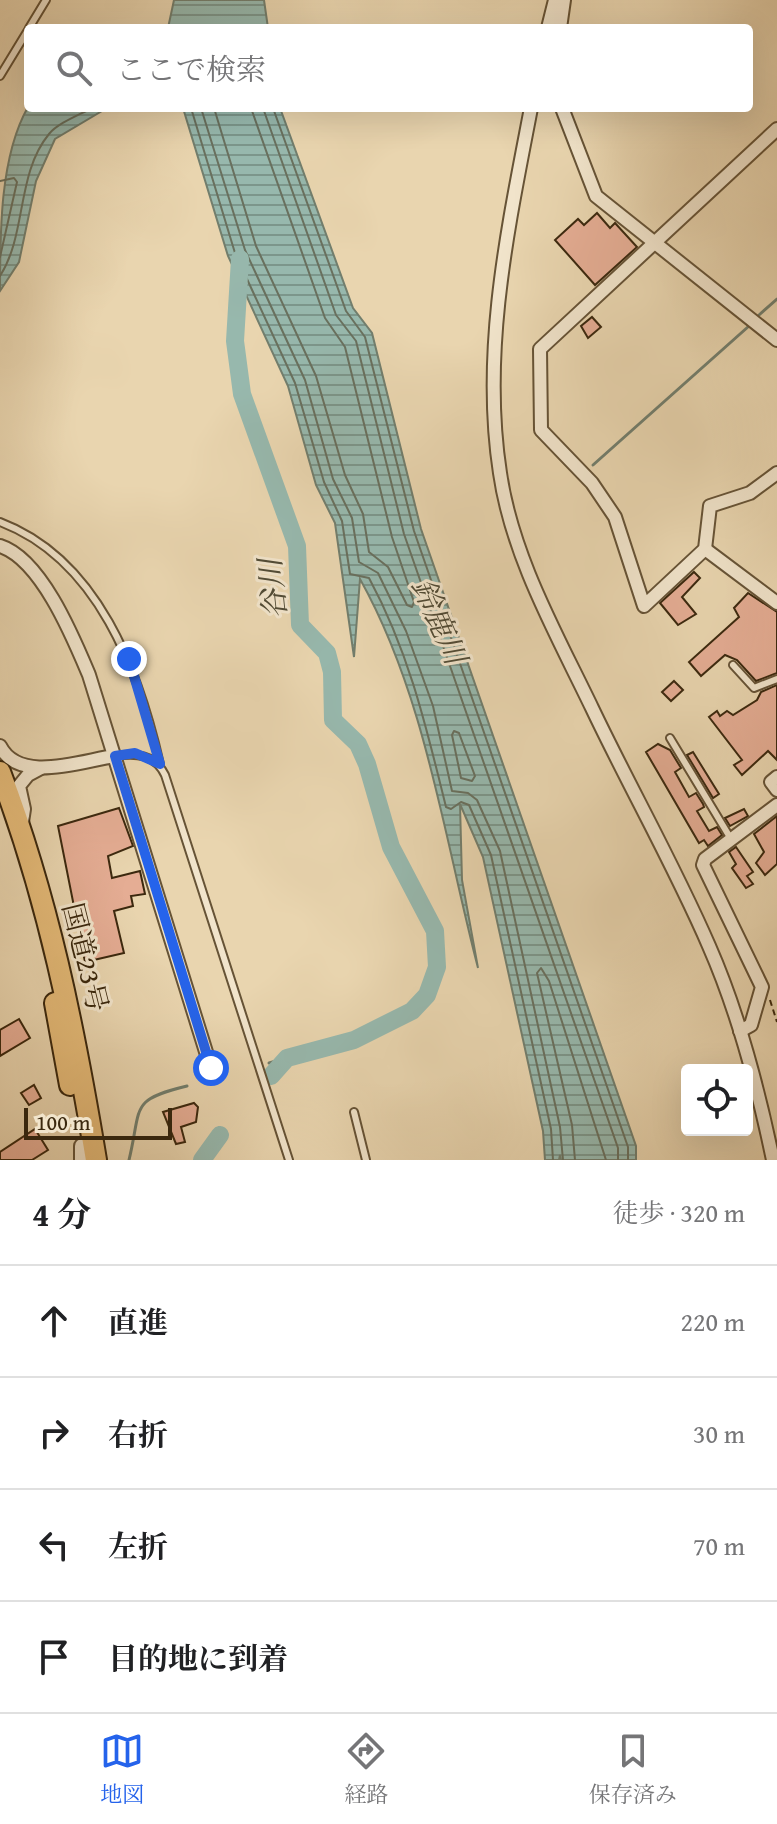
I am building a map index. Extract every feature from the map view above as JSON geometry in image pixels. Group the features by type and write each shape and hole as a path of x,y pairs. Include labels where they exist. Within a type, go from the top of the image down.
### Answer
{"highway":[{"name":"国道23号","path":"0,772 21,826 45,905 75,1032 86,1156"},
{"name":"国道23号","path":"0,809 46,959 86,1156"}],"street":[{"path":"549,24 555,0"},
{"path":"561,24 564,0"},
{"path":"530,112 512,212 494,346 495,435 508,514 549,619 710,947 740,1031 773,1160"},
{"path":"564,112 596,196 777,340"},
{"path":"777,129 540,349 541,430 592,483 615,517 644,606 705,549 710,506 750,493 777,473"},
{"path":"0,546 11,550 29,565 71,633 89,675 211,1068"},
{"path":"705,549 777,603"},
{"path":"0,746 14,765 44,767 115,756"},
{"path":"21,826 24,809 19,786 28,775 44,767"},
{"path":"777,777 771,782 777,790"},
{"path":"740,1031 751,1025 762,987 703,865 705,859 777,805"}],"lane":[{"path":"32,24 46,0"},
{"path":"0,76 24,37"},
{"path":"0,522 29,537 60,561 99,607 129,659 160,764 289,1160"},
{"path":"733,665 754,688 777,679"},
{"path":"670,738 731,839"},
{"path":"115,756 135,753 160,764"},
{"path":"354,1112 366,1160"}],"path":[{"path":"762,987 777,1022"}],"water":[{"path":"174,0 264,0 267,24 169,24"},
{"path":"26,112 100,112 55,139 36,181 19,262 0,291 1,220 7,171"},
{"name":"鈴鹿川","path":"184,112 281,112 353,308 372,333 421,529 636,1146 636,1160 561,1160 560,1155 559,1160 545,1160 543,1131 483,857 460,804 462,880 478,968 431,769 402,671 360,579 354,657 335,523 316,485 288,386 228,256"}],"building":[{"path":"597,213 610,228 615,223 637,247 595,285 555,240 578,219 584,225"},
{"path":"592,317 601,327 588,338 581,326"},
{"path":"694,572 700,578 682,597 696,614 678,625 660,603"},
{"path":"748,593 777,612 777,673 756,681 737,660 725,655 701,676 689,662 739,617 734,608"},
{"path":"674,681 683,690 671,701 662,692"},
{"path":"777,685 777,760 768,751 742,775 734,765 742,760 709,717 717,711 720,716 727,711 733,715 757,700 761,692"},
{"path":"658,744 670,750 681,768 675,772 689,797 696,793 703,804 704,807 697,811 709,831 717,827 722,835 708,846 704,840 699,843 646,752"},
{"path":"693,752 719,794 713,798 687,755"},
{"path":"119,808 133,846 108,856 112,878 140,871 145,894 131,896 133,906 114,911 124,953 85,962 58,826"},
{"path":"744,809 748,816 730,826 725,818"},
{"path":"777,816 777,864 765,875 756,863 764,852 754,834"},
{"path":"736,847 753,872 747,876 753,884 746,888 732,868 736,864 729,852"},
{"path":"19,1019 30,1038 0,1056 0,1030"},
{"path":"34,1085 41,1098 29,1105 21,1093"},
{"path":"194,1103 198,1107 196,1122 181,1127 185,1142 176,1144 163,1112"},
{"path":"35,1129 48,1150 32,1160 0,1160 0,1152"}],"waterway":[{"name":"谷川","path":"240,259 235,341 242,394 297,546 300,625 327,653 332,672 333,720 358,744 367,764 391,847 435,931 437,967 427,995 412,1011 354,1040 287,1058 271,1076"},
{"path":"759,315 777,299"},
{"path":"593,465 749,326"},
{"path":"269,1063 287,1058"},
{"path":"129,1160 141,1108 155,1096 187,1086"},
{"name":"谷川","path":"202,1160 220,1135"}],"route":[{"path":"129,659 160,764 135,753 115,756 211,1068"}]}
